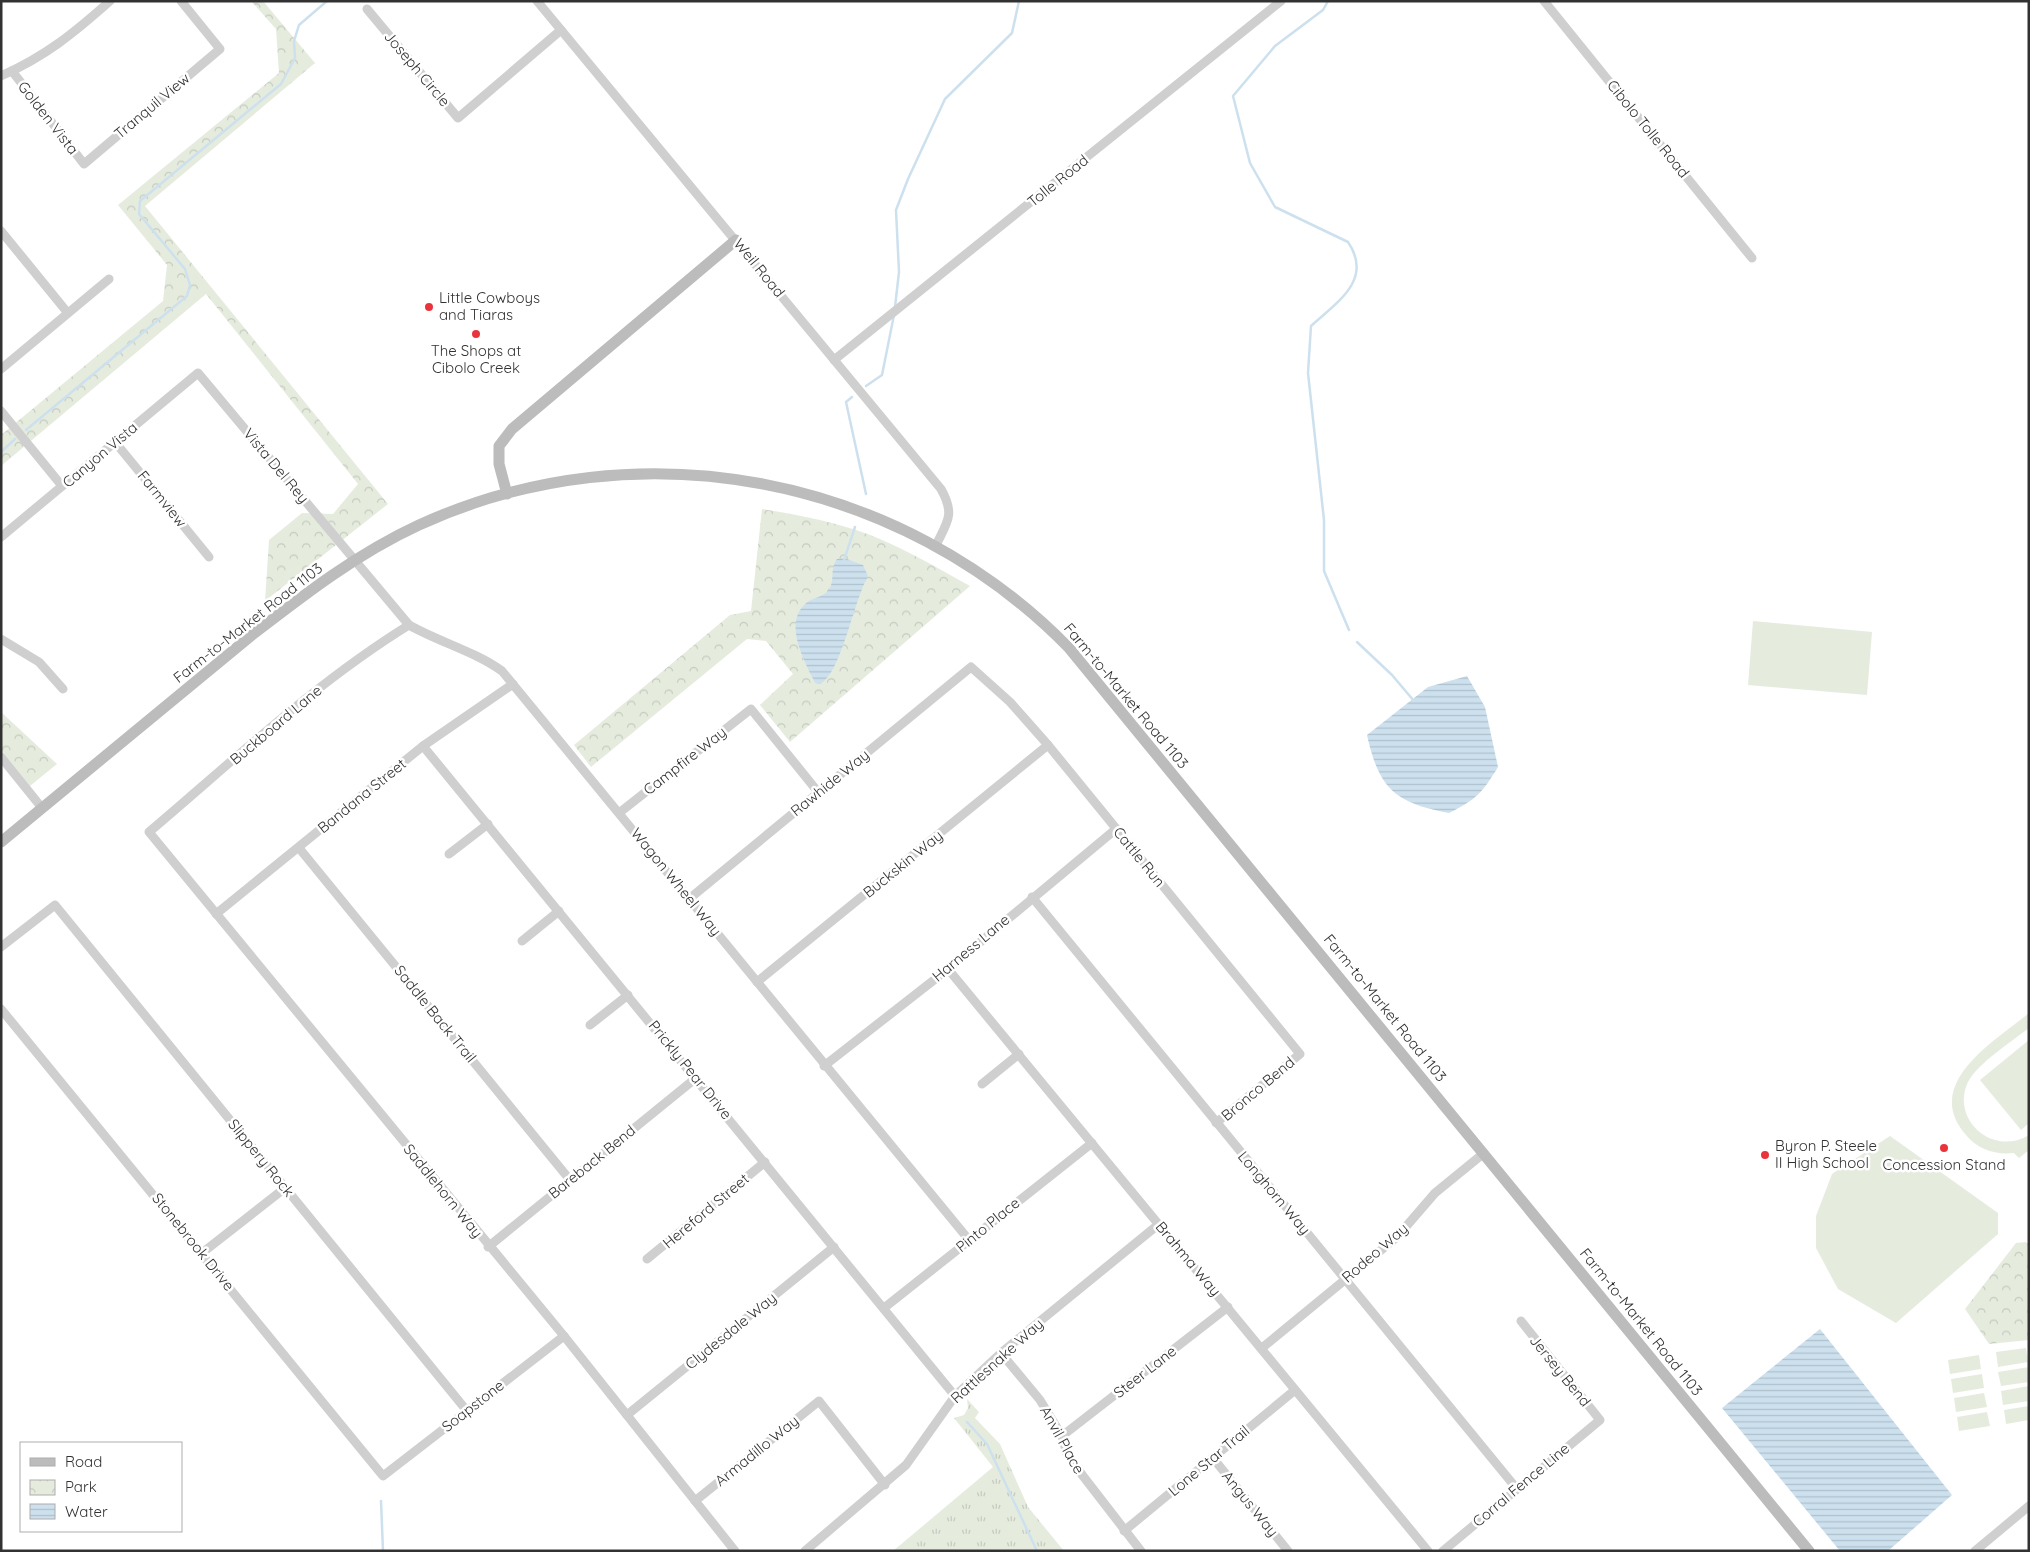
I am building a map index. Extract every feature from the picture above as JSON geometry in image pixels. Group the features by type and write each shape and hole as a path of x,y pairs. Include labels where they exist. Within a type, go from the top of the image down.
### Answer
{"main road":[{"path":"507,494 499,464 500,446 512,429 736,240"},
{"name":"Farm-to-Market Road 1103","path":"1,842 252,634 355,559 421,524 507,494 607,476 689,474 745,479 782,487 842,505 936,544 1031,611 1069,648 1809,1551"}],"street":[{"path":"1,76 61,44 110,1"},
{"name":"Tranquil View","path":"84,164 220,49 181,1"},
{"name":"Weil Road","path":"537,1 941,489 948,501 949,518 936,544"},
{"name":"Tolle Road","path":"834,360 1281,1"},
{"name":"Cibolo Tolle Road","path":"1544,1 1752,258"},
{"name":"Joseph Circle","path":"367,8 458,118 561,30"},
{"name":"Golden Vista","path":"12,71 84,164"},
{"path":"1,231 67,312"},
{"path":"1,369 67,312 109,279"},
{"name":"Canyon Vista","path":"1,537 198,373"},
{"name":"Vista Del Rey","path":"198,373 355,559"},
{"path":"1,410 62,486"},
{"name":"Farmview","path":"115,442 209,557"},
{"name":"Wagon Wheel Way","path":"355,559 409,625 429,636 484,658 502,671 824,1066 969,1240"},
{"name":"Buckboard Lane","path":"149,832 323,686 366,652 409,625"},
{"path":"2,640 39,662 63,689"},
{"name":"Cattle Run","path":"971,667 1010,702 1048,745 1300,1054"},
{"name":"Rawhide Way","path":"689,899 971,667"},
{"name":"Bandana Street","path":"216,914 423,746 513,684"},
{"name":"Campfire Way","path":"619,813 751,709 818,792"},
{"name":"Buckskin Way","path":"757,982 1048,745"},
{"name":"Prickly Pear Drive","path":"423,746 955,1396"},
{"path":"1,758 42,808"},
{"path":"449,854 488,824"},
{"name":"Harness Lane","path":"824,1066 948,969 1032,897 1116,829"},
{"name":"Saddlehorn Way","path":"149,832 488,1247 564,1336 735,1551"},
{"name":"Saddle Back Trail","path":"298,848 570,1180"},
{"name":"Longhorn Way","path":"1032,897 1216,1124 1517,1489"},
{"name":"Slippery Rock","path":"1,947 55,905 466,1411"},
{"path":"522,942 559,911"},
{"name":"Brahma Way","path":"948,969 1428,1551"},
{"path":"590,1025 628,995"},
{"name":"Stonebrook Drive","path":"1,1010 383,1476"},
{"path":"982,1084 1018,1054"},
{"name":"Bronco Bend","path":"1216,1124 1300,1054"},
{"name":"Bareback Bend","path":"488,1247 696,1078"},
{"name":"Pinto Place","path":"884,1308 1092,1143"},
{"name":"Rodeo Way","path":"1262,1348 1398,1237 1435,1193 1484,1153"},
{"name":"Hereford Street","path":"647,1259 765,1162"},
{"path":"202,1253 285,1188"},
{"name":"Rattlesnake Way","path":"805,1551 906,1465 955,1396 1001,1353 1159,1224"},
{"name":"Clydesdale Way","path":"627,1415 834,1247"},
{"name":"Steer Lane","path":"1062,1436 1228,1307"},
{"name":"Jersey Bend","path":"1521,1321 1600,1420"},
{"name":"Soapstone","path":"383,1476 564,1336"},
{"name":"Anvil Place","path":"1001,1353 1040,1400 1062,1436 1067,1454 1140,1551"},
{"name":"Lone Star Trail","path":"1124,1531 1294,1390"},
{"name":"Armadillo Way","path":"695,1502 819,1401 885,1484"},
{"name":"Corral Fence Line","path":"1443,1551 1600,1420"},
{"name":"Angus Way","path":"1213,1458 1288,1551"},
{"path":"1975,1551 2029,1506"}],"green space":[{"path":"251,1 263,1 315,63 145,206 388,504 265,601 269,540 302,513 333,514 358,484 206,294 1,466 1,435 163,301 167,265 118,205 279,73 276,29"},
{"path":"762,509 821,520 871,535 914,555 970,586 790,742 760,705 793,674 766,641 747,639 591,767 574,745 730,615 751,611"},
{"path":"1753,621 1872,632 1867,695 1748,685"},
{"path":"1,712 57,764 30,786 1,750"},
{"path":"2029,1013 2029,1028 1995,1053 1979,1068 1968,1082 1964,1096 1965,1109 1970,1121 1979,1131 1990,1138 2002,1141 2016,1141 2029,1135 2029,1150 2019,1158 2014,1153 1994,1152 1982,1148 1971,1140 1954,1116 1952,1098 1957,1081 1968,1065 1982,1050"},
{"path":"2029,1040 2029,1123 2021,1130 1980,1080"},
{"path":"1890,1136 1998,1213 1998,1234 1896,1323 1838,1289 1816,1248 1816,1216 1832,1174"},
{"path":"2026,1242 2029,1245 2029,1340 1989,1344 1965,1309 2016,1243"},
{"path":"2026,1348 2028,1362 1998,1367 1996,1352"},
{"path":"1979,1355 1981,1369 1950,1374 1948,1360"},
{"path":"2029,1367 2029,1382 2001,1386 1998,1372"},
{"path":"1982,1374 1984,1388 1953,1393 1951,1379"},
{"path":"2029,1386 2029,1401 2003,1405 2001,1391"},
{"path":"1984,1393 1987,1407 1956,1412 1954,1398"},
{"path":"967,1399 979,1412 975,1418 1000,1444 1028,1507 1064,1551 893,1551 993,1467 954,1418 964,1415 968,1408"},
{"path":"2029,1406 2029,1420 2006,1424 2004,1410"},
{"path":"1987,1412 1990,1426 1959,1431 1957,1417"}],"water":[{"path":"844,558 863,565 868,576 841,652 828,677 820,684 815,683 798,643 796,622 799,612 805,604 828,591 832,583 833,567 837,559"},
{"path":"1467,676 1485,707 1498,767 1488,783 1473,799 1449,813 1430,809 1402,798 1384,781 1377,769 1367,735 1428,687"},
{"path":"1820,1329 1952,1495 1888,1551 1840,1551 1722,1408"}],"waterway":[{"path":"26,430 187,296 190,285 185,269 139,214 140,201 281,84 295,58 294,41 299,25 327,1"},
{"path":"895,307 899,272 896,210 908,179 945,99 1012,33 1019,1"},
{"path":"1328,1 1323,10 1275,46 1233,96 1250,163 1275,207 1348,242 1355,256 1357,268 1349,290 1311,326 1308,373 1324,520 1324,571 1349,630"},
{"path":"866,386 882,375 894,315"},
{"path":"852,397 846,402 866,494"},
{"path":"1,452 15,439"},
{"path":"844,560 855,527"},
{"path":"1357,642 1392,675 1414,701"},
{"path":"967,1422 987,1444 1037,1551"},
{"path":"381,1501 383,1551"}],"place":[{"name":"Little Cowboys and Tiaras","path":"429,307"},
{"name":"The Shops at Cibolo Creek","path":"476,334"},
{"name":"Concession Stand","path":"1944,1148"},
{"name":"Byron P. Steele II High School","path":"1765,1155"}]}
